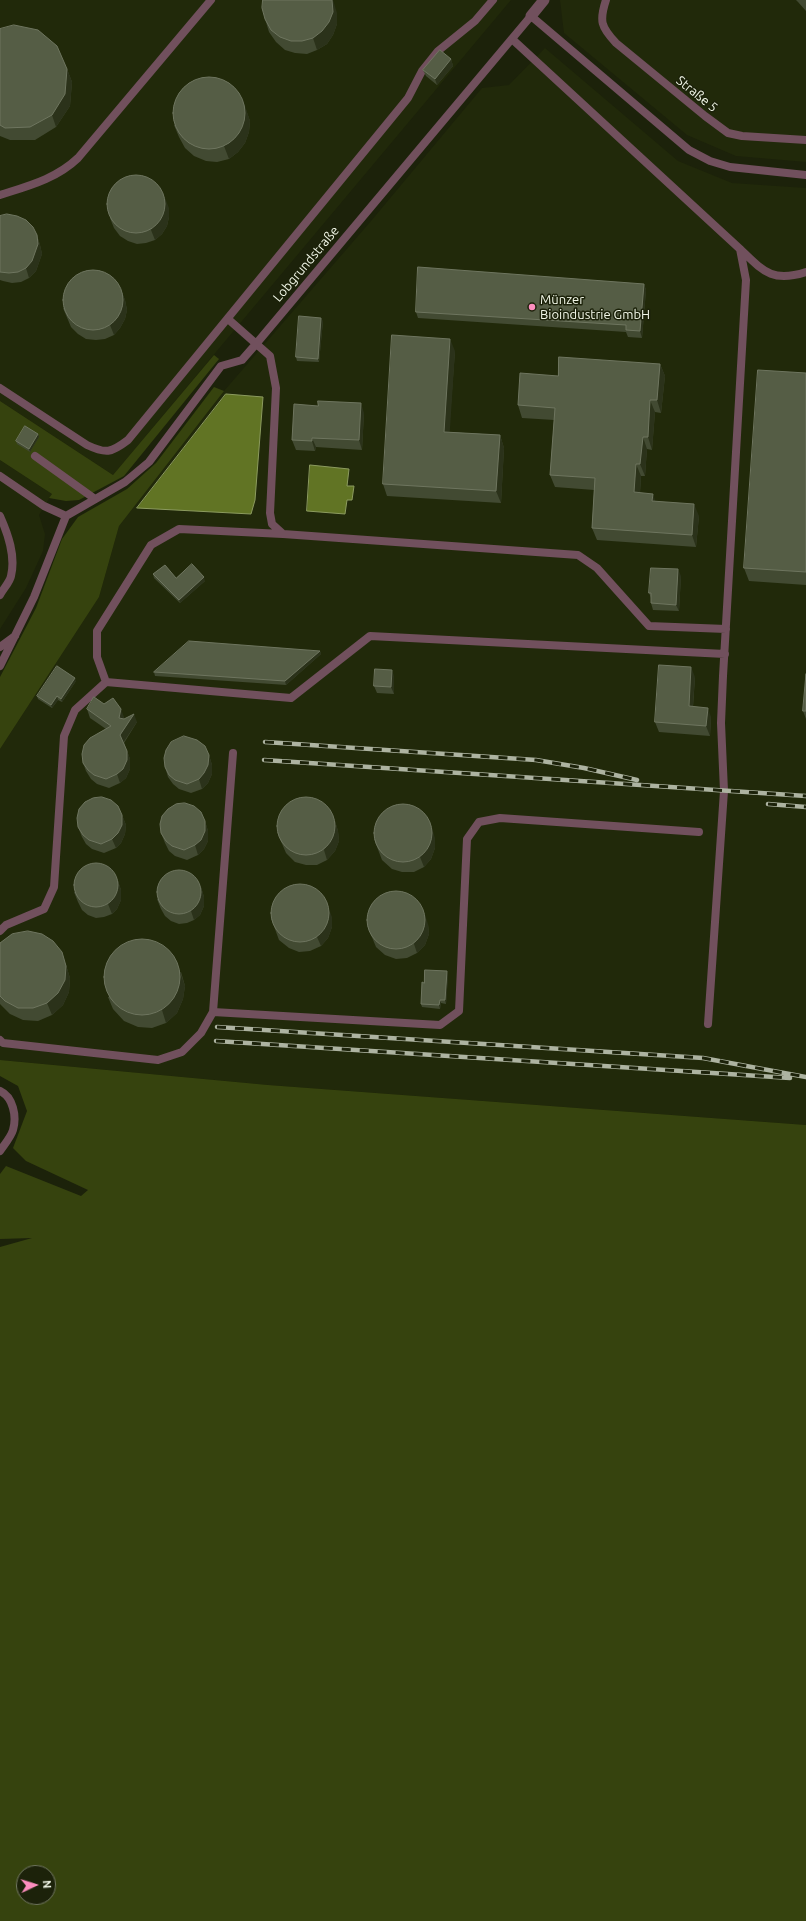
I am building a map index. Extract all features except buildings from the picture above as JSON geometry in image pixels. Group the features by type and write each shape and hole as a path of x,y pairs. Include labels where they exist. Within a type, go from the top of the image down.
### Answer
{"street":[{"name":"Lobgrundstraße","path":"531,16 544,0"}],"lane":[{"path":"0,195 43,181 66,170 211,0"},
{"path":"0,388 87,445 100,451 108,452 117,448 128,440 408,98 422,71 438,51 475,21 493,0"},
{"name":"Straße 5","path":"606,0 601,14 605,31 616,43 728,133 742,136 806,140"},
{"path":"531,16 689,150 710,161 730,167 806,175"},
{"name":"Lobgrundstraße","path":"66,516 125,482 148,462 222,366 242,360 531,16"},
{"path":"512,39 763,271 782,278 806,272"},
{"path":"708,1024 724,791 721,723 746,280 740,249"},
{"path":"228,319 270,356 276,388 270,513 272,524 283,534"},
{"path":"35,456 95,499"},
{"path":"0,476 44,506 66,516 34,597 0,666"},
{"path":"0,516 8,533 12,552 11,577 0,595"},
{"path":"106,682 97,657 97,630 151,545 179,529 283,534 578,556 597,568 649,626 726,629"},
{"path":"0,647 16,636"},
{"path":"0,931 6,925 44,909 54,887 64,736 75,710 106,682 291,698 370,636 725,654"},
{"path":"0,1040 3,1043 158,1060 182,1052 201,1033 213,1012 233,753"},
{"path":"213,1012 440,1025 459,1011 467,839 479,822 500,818 699,832"},
{"path":"0,1091 4,1093 14,1108 14,1130 0,1151"}],"shaded area":[{"path":"0,0 511,0 113,475 0,401"},
{"path":"560,0 806,0 806,162 736,156 687,135 564,33"},
{"path":"545,48 678,161 732,183 806,188 806,1125 268,1085 0,1060 0,749 99,597 119,526 224,391 371,221 482,88 509,85"},
{"path":"214,355 219,359 124,476 79,500 66,501 49,498 52,494 0,460 0,401 113,475"},
{"path":"214,387 224,391 119,526 99,597 0,749 0,677 36,608 62,539 78,517 127,489 156,463"},
{"path":"226,394 263,397 255,500 251,514 137,508"},
{"path":"0,460 52,494 39,515 45,534 43,551 26,588 0,629"},
{"path":"310,465 349,469 347,486 354,486 352,500 347,500 345,514 307,511"},
{"path":"0,1060 268,1085 806,1125 806,1921 0,1921 0,1247 32,1238 0,1239 0,1174 6,1166 81,1196 88,1190 26,1161 13,1148 27,1111 18,1086 0,1076"}],"railway":[{"path":"265,742 536,760 584,768 637,780"},
{"path":"264,760 806,796"},
{"path":"768,804 806,807"},
{"path":"217,1027 703,1058 806,1077"},
{"path":"216,1041 790,1078"}],"place":[{"name":"Münzer Bioindustrie GmbH","path":"532,307"}]}
